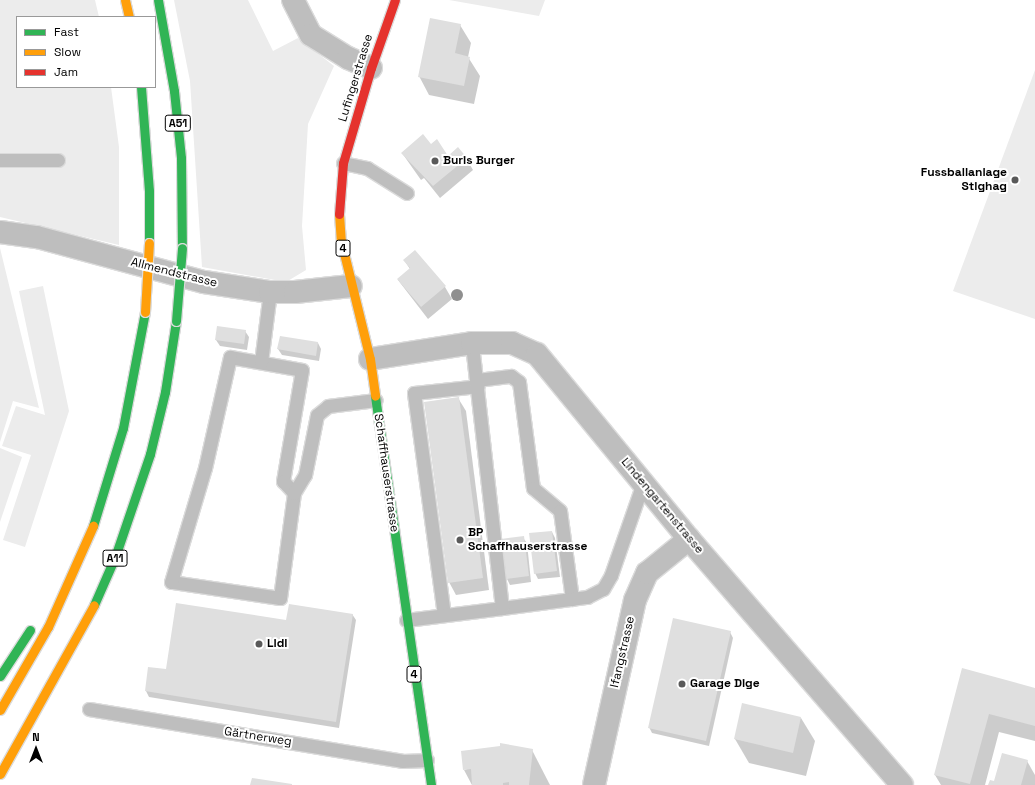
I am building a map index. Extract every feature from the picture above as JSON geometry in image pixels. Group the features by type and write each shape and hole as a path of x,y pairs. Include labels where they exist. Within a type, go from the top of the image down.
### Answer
{"main road":[{"path":"125,0 129,16"},
{"name":"A51","path":"158,0 174,91 181,158 182,248 176,321"},
{"name":"Lufingerstrasse","path":"342,163 371,68 395,0"},
{"name":"A51","path":"141,88 149,191 149,243 145,312"},
{"name":"Schaffhauserstrasse","path":"342,163 340,193 342,241 351,286 370,359 406,620 431,785"},
{"name":"A11","path":"0,710 48,627 86,542 107,486 123,428 136,370 145,312"},
{"name":"A11","path":"0,774 80,633 115,557 150,454 165,392 176,321"},
{"path":"48,602 86,542"},
{"path":"0,676 35,623"}],"street":[{"path":"293,0 311,35 348,58 371,68"},
{"name":"Allmendstrasse","path":"0,232 37,237 204,282 270,292 295,292 351,286"},
{"name":"Lindengartenstrasse","path":"370,359 472,343 512,343 537,354 689,539 902,785"},
{"name":"Ifangstrasse","path":"594,785 635,600 647,573 689,539"}],"lane":[{"path":"0,160 58,160"},
{"path":"342,163 367,168 407,193"},
{"path":"261,362 270,292"},
{"path":"472,343 478,383 502,608"},
{"path":"294,493 283,481 302,370 230,357 204,468 171,582 280,598 294,493 305,475 317,415 328,406 376,400"},
{"path":"444,615 414,393 511,376 519,382 533,488 560,511 572,599"},
{"path":"406,620 587,597 603,589 611,575 643,483"},
{"name":"Gärtnerweg","path":"88,709 402,762 427,760"}],"shaded area":[{"path":"0,0 95,0 99,16 16,16 16,88 111,88 119,147 119,245 0,217"},
{"path":"174,0 248,0 273,51 298,38 334,66 308,124 302,226 306,270 286,282 202,267 190,81"},
{"path":"449,0 545,0 539,16"},
{"name":"Fussballanlage Stighag","path":"1035,70 1035,319 953,291"},
{"path":"0,248 39,408 13,401 0,442"},
{"path":"43,286 69,411 25,547 3,540 31,455 2,446 16,406 45,415 19,291"},
{"path":"0,448 22,457 0,522"}],"building":[{"path":"430,18 461,24 455,53 470,57 464,86 418,77"},
{"name":"Buris Burger","path":"423,134 431,144 437,139 448,156 458,147 467,158 433,186 401,153"},
{"path":"415,250 446,286 421,307 397,279 410,268 403,260"},
{"path":"217,326 246,330 244,344 215,340"},
{"path":"280,336 318,342 316,356 277,349"},
{"path":"459,397 483,578 448,583 424,402"},
{"path":"552,531 557,571 534,574 529,533"},
{"path":"524,536 529,576 506,579 501,539"},
{"name":"Lidl","path":"176,603 286,620 289,604 353,614 336,722 145,691 148,667 166,669"},
{"path":"673,618 731,631 706,741 648,728"},
{"path":"962,668 1035,688 1035,726 989,714 970,784 934,775"},
{"path":"742,703 801,717 793,753 734,739"},
{"path":"500,743 533,749 529,785 509,785 509,782 503,783 503,785 472,785 471,769 463,770 461,751 500,746"},
{"path":"1002,753 1028,760 1021,785 988,785 990,780 994,781"},
{"path":"252,778 292,784 292,785 250,785"}],"traffic: fast":[{"path":"158,0 174,91 181,158 182,248"},
{"path":"141,88 149,191 149,243"},
{"path":"176,321 182,248"},
{"path":"93,526 123,428 145,312"},
{"path":"94,605 115,557 150,454 165,392 176,321"},
{"path":"375,396 431,785"},
{"path":"0,676 30,630"}],"traffic: slow":[{"path":"125,0 129,16"},
{"path":"339,214 341,241 370,359 375,396"},
{"path":"145,312 149,243"},
{"path":"0,710 48,627 93,526"},
{"path":"0,774 94,605"}],"traffic: jam":[{"path":"339,214 343,163 371,68 395,0"}],"place":[{"name":"Buris Burger","path":"435,161"},
{"name":"Fussballanlage Stighag","path":"1015,180"},
{"name":"BP Schaffhauserstrasse","path":"460,540"},
{"name":"Lidl","path":"259,644"},
{"name":"Garage Dige","path":"682,684"}]}
